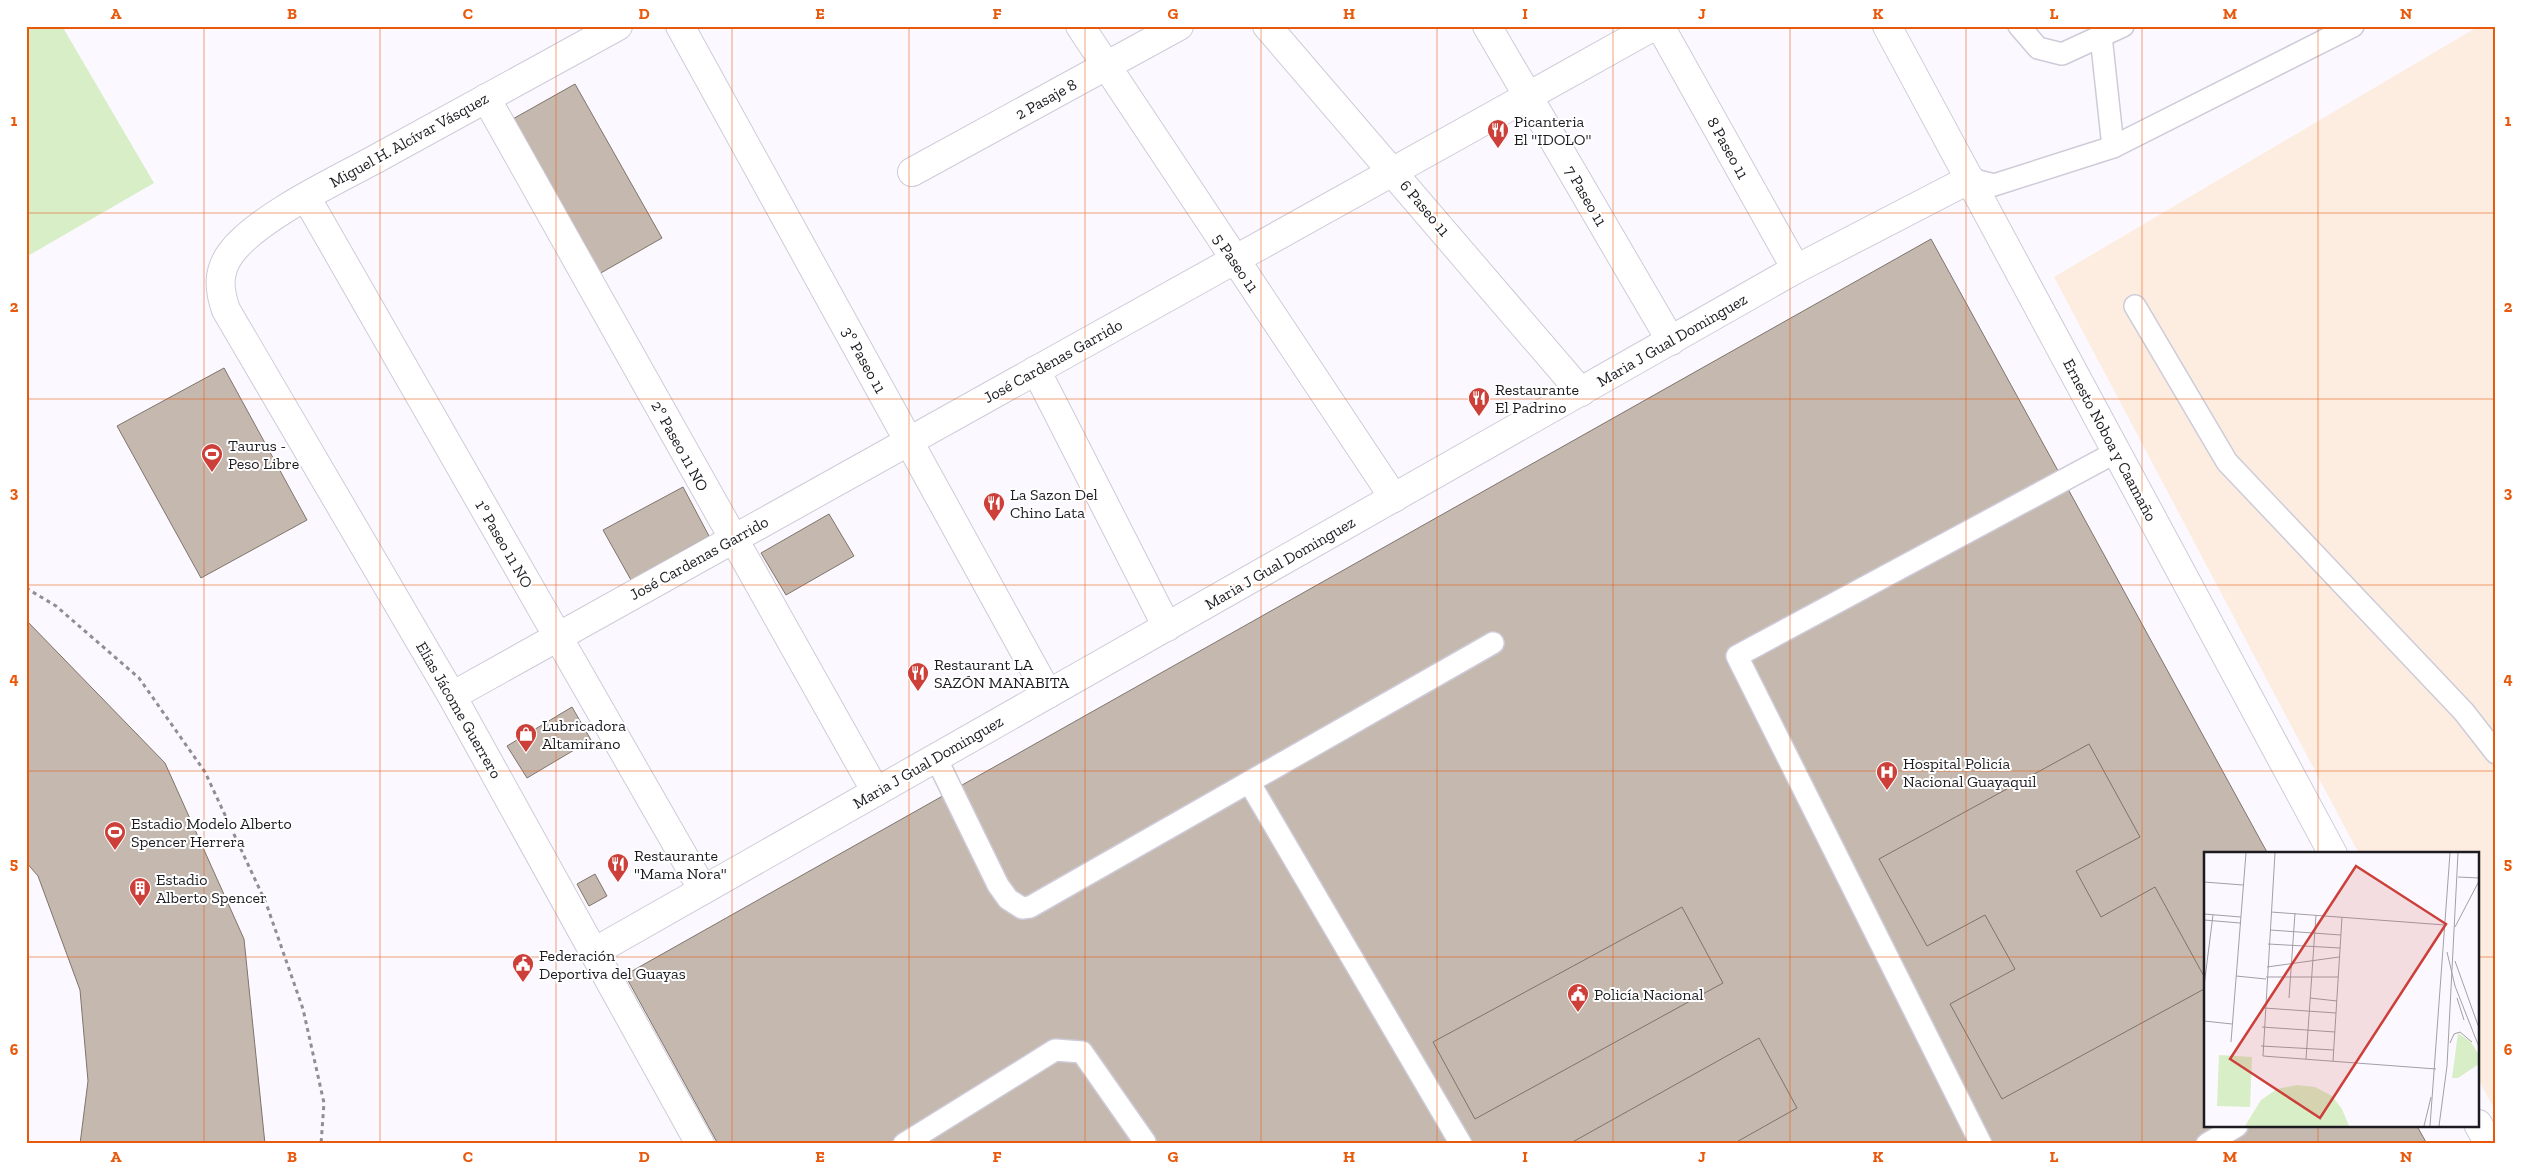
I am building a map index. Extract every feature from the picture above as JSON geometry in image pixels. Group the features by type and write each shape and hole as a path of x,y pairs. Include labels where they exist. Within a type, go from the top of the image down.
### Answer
{"street":[{"name":"Miguel H. Alcívar Vásquez","path":"220,277 230,254 248,235 306,197 618,26"},
{"name":"3º Paseo 11","path":"680,26 1048,694"},
{"name":"5 Paseo 11","path":"1080,26 1105,67 1394,498"},
{"name":"2 Pasaje 8","path":"912,172 1179,26"},
{"name":"6 Paseo 11","path":"1267,26 1394,171 1581,392"},
{"name":"7 Paseo 11","path":"1487,26 1671,340"},
{"name":"José Cardenas Garrido","path":"452,696 1654,26"},
{"name":"8 Paseo 11","path":"1660,26 1796,269"},
{"name":"Ernesto Noboa y Caamaño","path":"1887,26 2332,852"},
{"name":"2º Paseo 11 NO","path":"486,98 876,792"},
{"name":"Maria J Gual Dominguez","path":"594,952 1796,269 1970,179"},
{"name":"1º Paseo 11 NO","path":"306,197 703,890"},
{"name":"Elías Jácome Guerrero","path":"220,277 220,293 226,310 452,696 700,1144"},
{"path":"1036,370 1167,627"},
{"path":"2480,1128 2489,1144"}],"lane":[{"path":"2019,26 2038,48 2062,54 2123,26"},
{"path":"1970,179 1994,185 2113,147 2353,26"},
{"path":"2101,36 2113,147"},
{"path":"2135,306 2227,462 2464,712 2496,753"},
{"path":"1981,1144 1737,656 2116,452"},
{"path":"936,758 998,885 1008,898 1022,908 1030,907 1492,643"},
{"path":"1249,782 1461,1144"},
{"path":"904,1144 1055,1050 1082,1052 1144,1143"},
{"path":"2207,1144 2234,1128"}],"path":[{"path":"26,588 56,606 139,678 205,772 266,903 304,1009 324,1103 321,1144"}],"shaded area":[{"path":"2479,26 2496,26 2496,1112 2480,1083 2480,852 2358,852 2054,277"}],"green space":[{"path":"26,26 62,26 154,183 26,257"}],"building":[{"path":"575,84 662,238 599,274 511,120"},
{"path":"1931,239 2267,852 2204,852 2204,1128 2418,1128 2427,1144 718,1144 625,975"},
{"name":"Taurus - Peso Libre","path":"224,368 307,520 201,578 117,426"},
{"path":"683,487 709,536 631,580 603,530"},
{"path":"829,514 854,556 786,595 761,553"},
{"name":"Estadio Modelo Alberto Spencer Herrera","path":"26,620 165,763 244,939 265,1144 80,1144 88,1081 80,990 38,876 26,862"},
{"path":"572,707 591,740 527,778 507,746"},
{"path":"2089,744 2140,837 2076,871 2101,917 2155,887 2204,976 2204,989 2002,1099 1950,1004 2015,969 1985,915 1927,946 1879,859"},
{"path":"595,874 607,896 589,906 577,884"},
{"name":"Policía Nacional","path":"1682,907 1723,983 1475,1119 1433,1042"},
{"path":"1759,1038 1797,1108 1733,1144 1569,1144"}],"place":[{"name":"Picanteria El \"IDOLO\"","path":"1498,149"},
{"name":"Restaurante El Padrino","path":"1479,417"},
{"name":"Taurus - Peso Libre","path":"212,473"},
{"name":"La Sazon Del Chino Lata","path":"994,522"},
{"name":"Restaurant LA SAZÓN MANABITA","path":"918,692"},
{"name":"Lubricadora Altamirano","path":"526,753"},
{"name":"Hospital Policía Nacional Guayaquil","path":"1887,791"},
{"name":"Estadio Modelo Alberto Spencer Herrera","path":"115,851"},
{"name":"Restaurante \"Mama Nora\"","path":"618,883"},
{"name":"Estadio Alberto Spencer","path":"140,907"},
{"name":"Federación Deportiva del Guayas","path":"523,983"},
{"name":"Policía Nacional","path":"1578,1013"}]}
